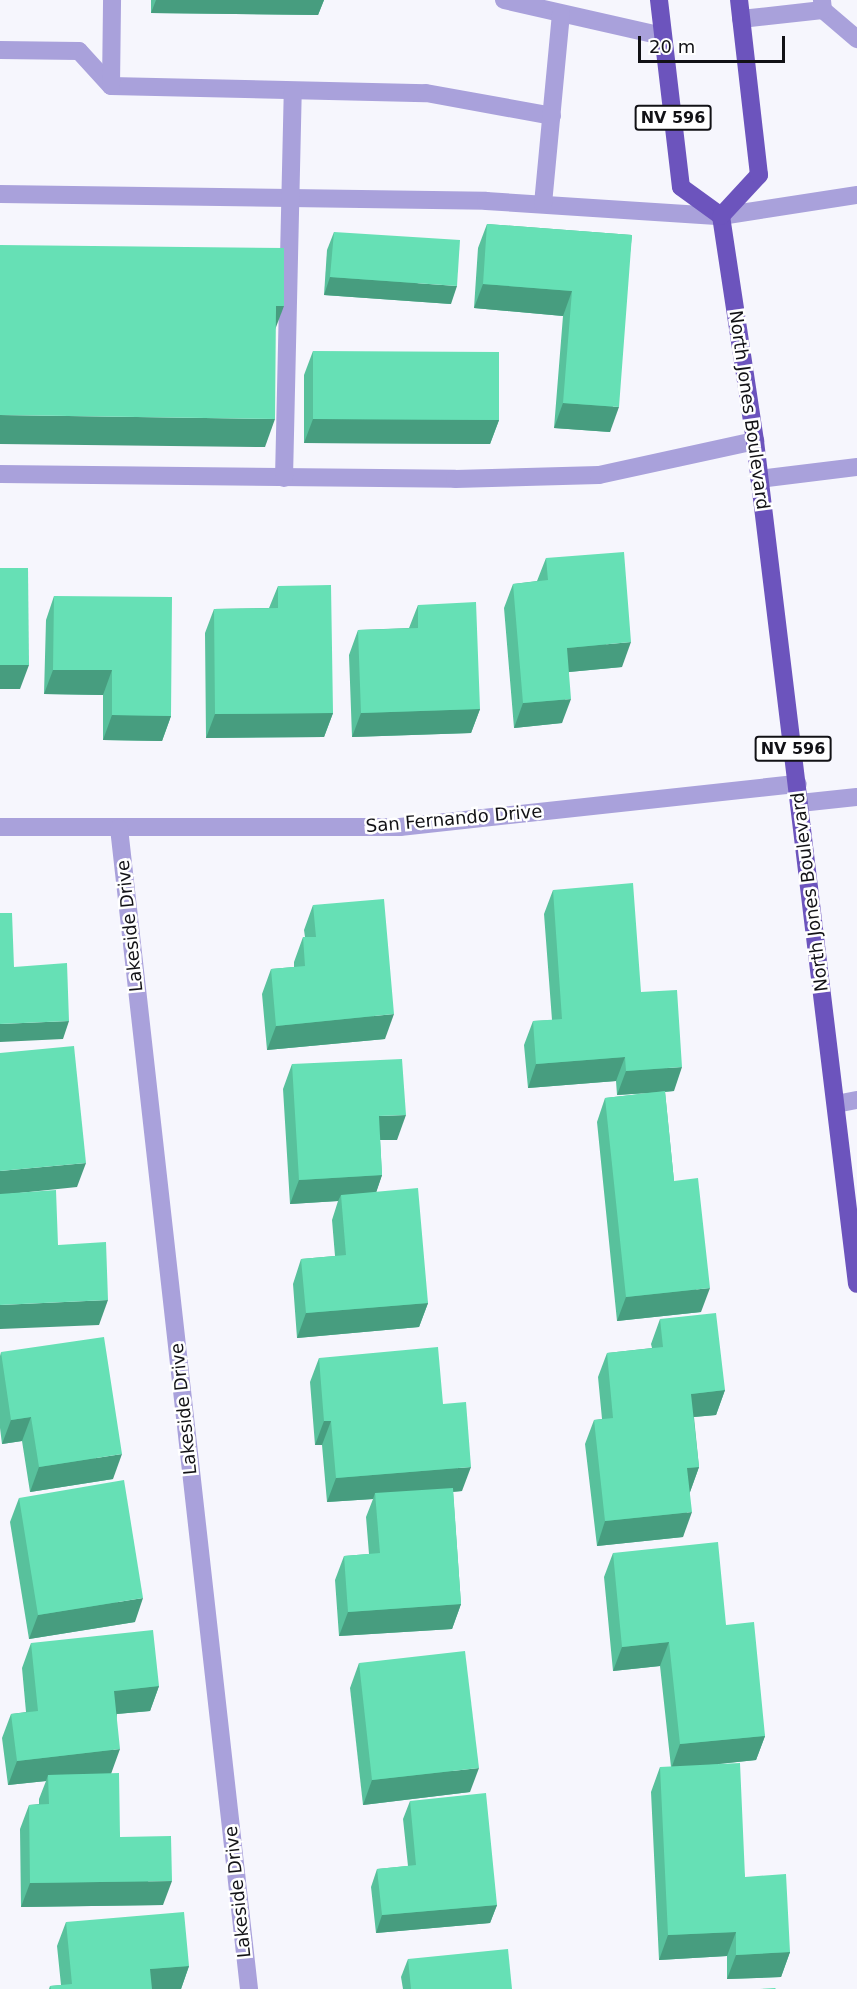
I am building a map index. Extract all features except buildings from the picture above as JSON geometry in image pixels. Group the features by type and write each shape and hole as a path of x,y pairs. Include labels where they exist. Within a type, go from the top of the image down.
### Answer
{"main road":[{"name":"NV 596","path":"658,0 681,187 721,216"},
{"path":"721,216 759,176 739,0"},
{"name":"North Jones Boulevard","path":"721,216 755,441 857,1284"}],"street":[{"path":"111,86 112,0"},
{"path":"504,0 663,36"},
{"path":"741,19 822,5 857,39"},
{"path":"543,204 561,14"},
{"path":"0,50 79,51 111,86 426,93 552,116"},
{"path":"284,478 292,197 292,91"},
{"path":"0,194 292,197 543,204 721,216 857,195"},
{"path":"0,474 284,478 599,475 755,441"},
{"path":"759,478 857,467"},
{"name":"San Fernando Drive","path":"0,827 400,828 798,784"},
{"path":"800,803 857,797"},
{"name":"Lakeside Drive","path":"119,828 249,1989"},
{"path":"836,1104 857,1100"}]}
